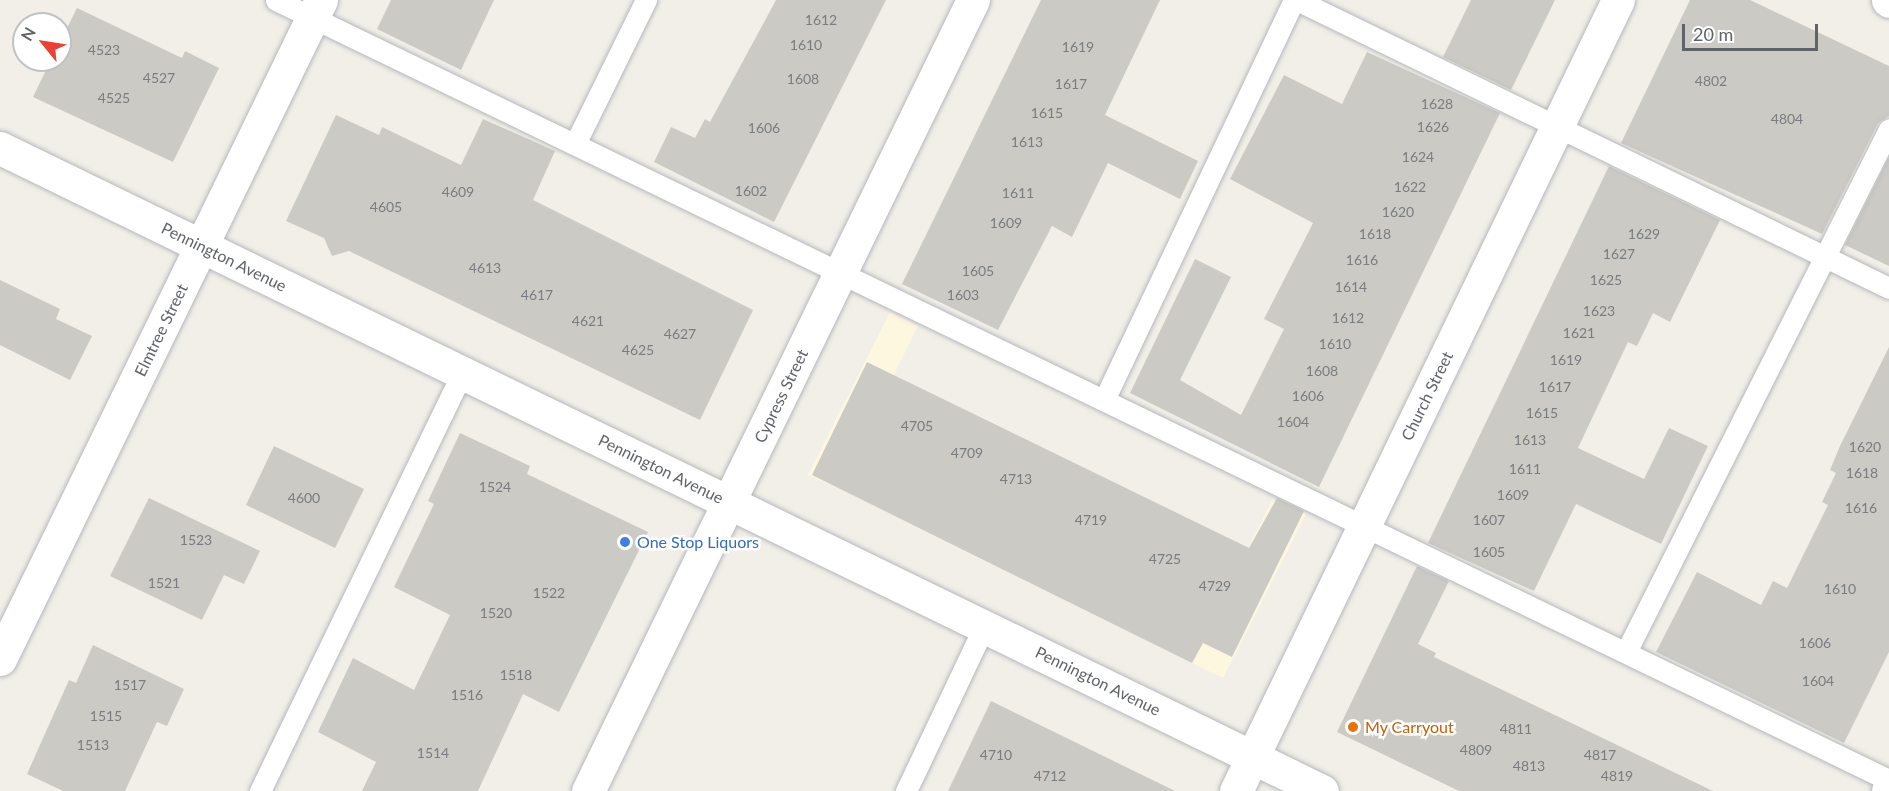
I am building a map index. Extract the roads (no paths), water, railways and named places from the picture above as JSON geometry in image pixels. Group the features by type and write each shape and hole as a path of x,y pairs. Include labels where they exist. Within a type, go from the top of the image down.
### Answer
{"main road":[{"name":"Cypress Street","path":"588,791 974,0"},
{"name":"Church Street","path":"1236,791 1618,0"},
{"name":"Elmtree Street","path":"0,659 317,9"},
{"name":"Pennington Avenue","path":"0,148 985,625 1322,791"}],"lane":[{"path":"276,0 317,9 575,144 1889,780"},
{"path":"575,144 646,0"},
{"path":"1104,400 1295,0 1889,288"},
{"path":"1626,652 1889,129"},
{"path":"260,791 462,372"},
{"path":"906,791 985,625"}],"place":[{"name":"One Stop Liquors","path":"625,542"},
{"name":"My Carryout","path":"1353,727"}]}
